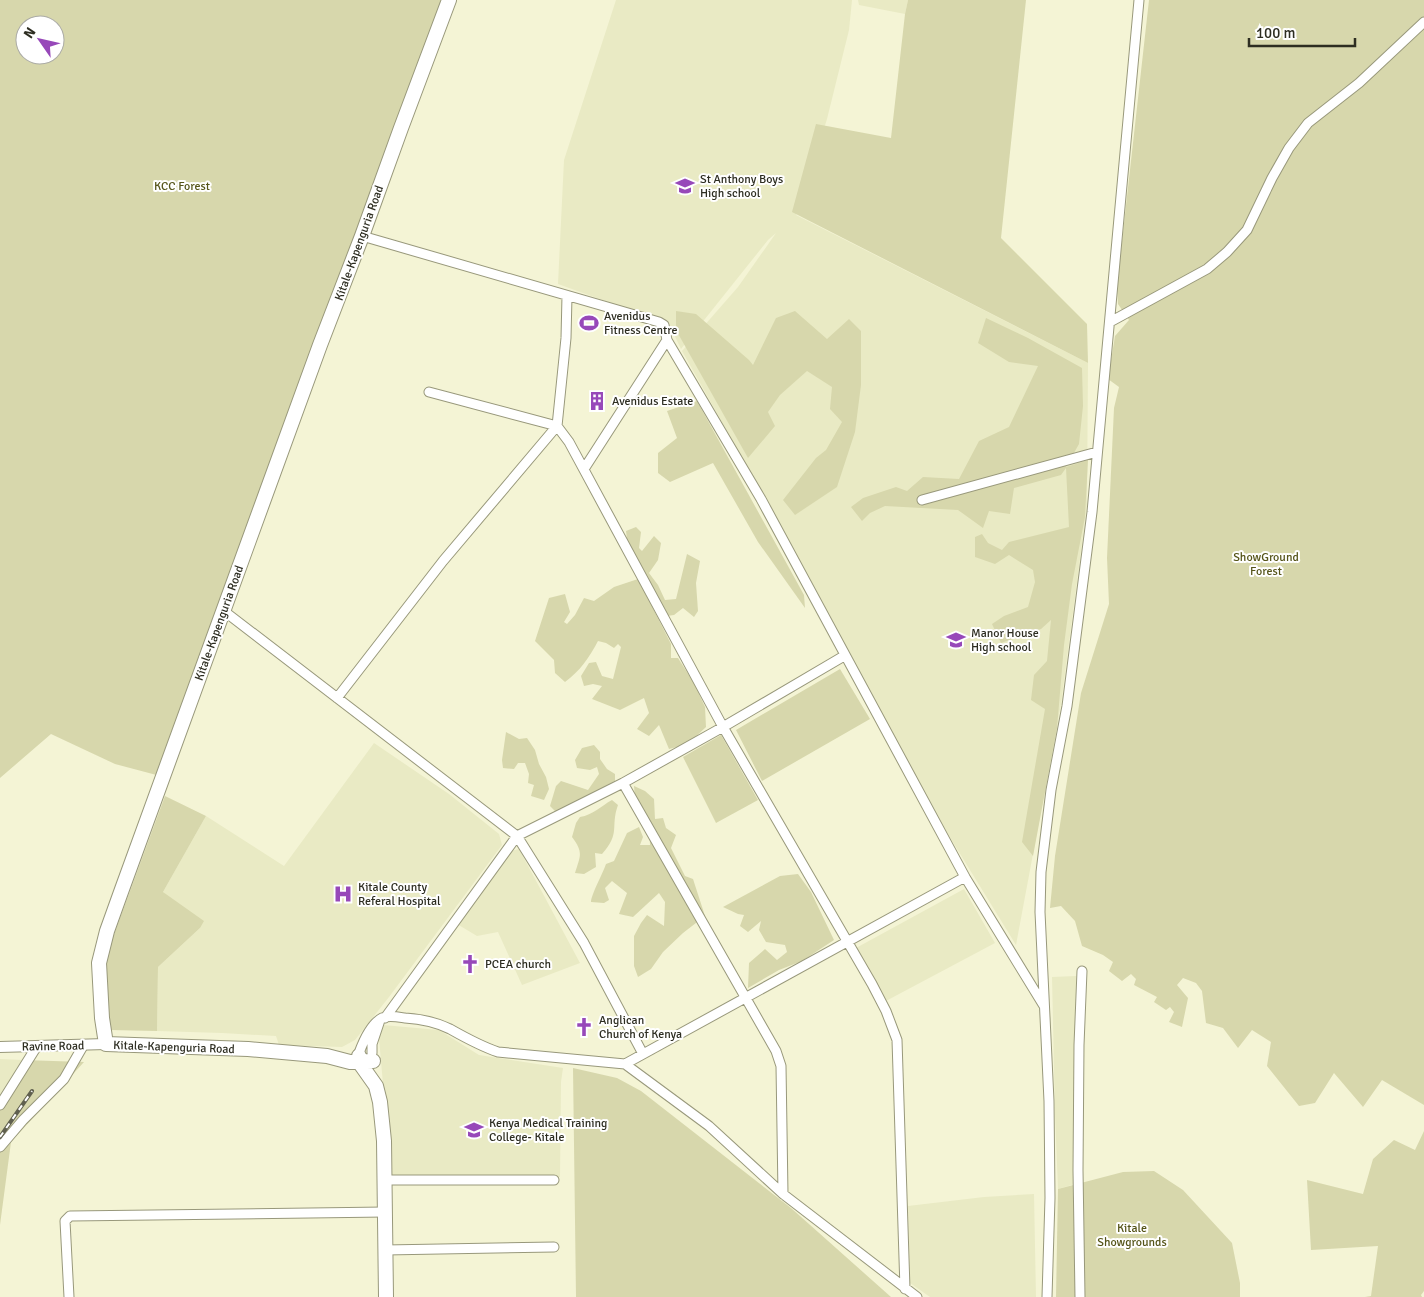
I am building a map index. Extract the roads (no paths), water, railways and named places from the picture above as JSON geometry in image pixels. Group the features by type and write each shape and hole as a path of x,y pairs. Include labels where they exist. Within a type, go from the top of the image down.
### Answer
{"highway":[{"name":"Kitale-Kapenguria Road","path":"366,1057 347,1062 327,1056 248,1050 106,1044 99,963 102,948 121,892 320,345 450,0"},
{"path":"366,1057 376,1086 382,1124 385,1180 386,1297"}],"street":[{"path":"1047,1297 1050,1198 1049,1111 1046,1008 1040,912 1041,872 1051,790 1067,706 1092,512 1139,0"},
{"path":"1110,322 1206,269 1228,252 1247,230 1272,178 1289,148 1308,122 1359,83 1424,22"},
{"path":"362,236 664,325 667,340 761,499 844,656 965,877 1046,1008"},
{"path":"337,698 443,561 557,426 566,338 567,296"},
{"path":"584,469 667,340"},
{"path":"429,392 557,426 569,442 723,727 886,1011 897,1040 905,1289"},
{"path":"922,500 1097,452"},
{"path":"224,611 517,836 584,943 643,1054"},
{"path":"366,1057 371,1029 382,1019 517,836 622,783 723,727 844,656"},
{"path":"622,783 744,997 769,1037 781,1066 783,1194"},
{"path":"624,1064 965,877"},
{"path":"1080,1297 1078,1170 1079,1036 1082,971"},
{"path":"382,1019 401,1017 433,1022 481,1046 498,1052 624,1064 709,1126 783,1194 917,1297"},
{"path":"366,1057 382,1019"},
{"name":"Ravine Road","path":"0,1048 106,1044"},
{"path":"0,1105 37,1046"},
{"path":"0,1147 23,1120 64,1079 83,1046"},
{"path":"385,1180 554,1180"},
{"path":"69,1297 65,1221 70,1216 385,1212"},
{"path":"385,1250 554,1247"}],"railway":[{"path":"0,1137 32,1091"}],"place":[{"name":"St Anthony Boys High school","path":"685,186"},
{"name":"Avenidus Fitness Centre","path":"589,323"},
{"name":"Avenidus Estate","path":"597,401"},
{"name":"Manor House High school","path":"956,640"},
{"name":"Kitale County Referal Hospital","path":"343,894"},
{"name":"PCEA church","path":"470,964"},
{"name":"Anglican Church of Kenya","path":"584,1027"},
{"name":"Kenya Medical Training College- Kitale","path":"474,1130"}],"park label":[{"name":"KCC Forest","path":"182,186"},
{"name":"ShowGround Forest","path":"1266,564"},
{"name":"Kitale Showgrounds","path":"1132,1235"}]}
